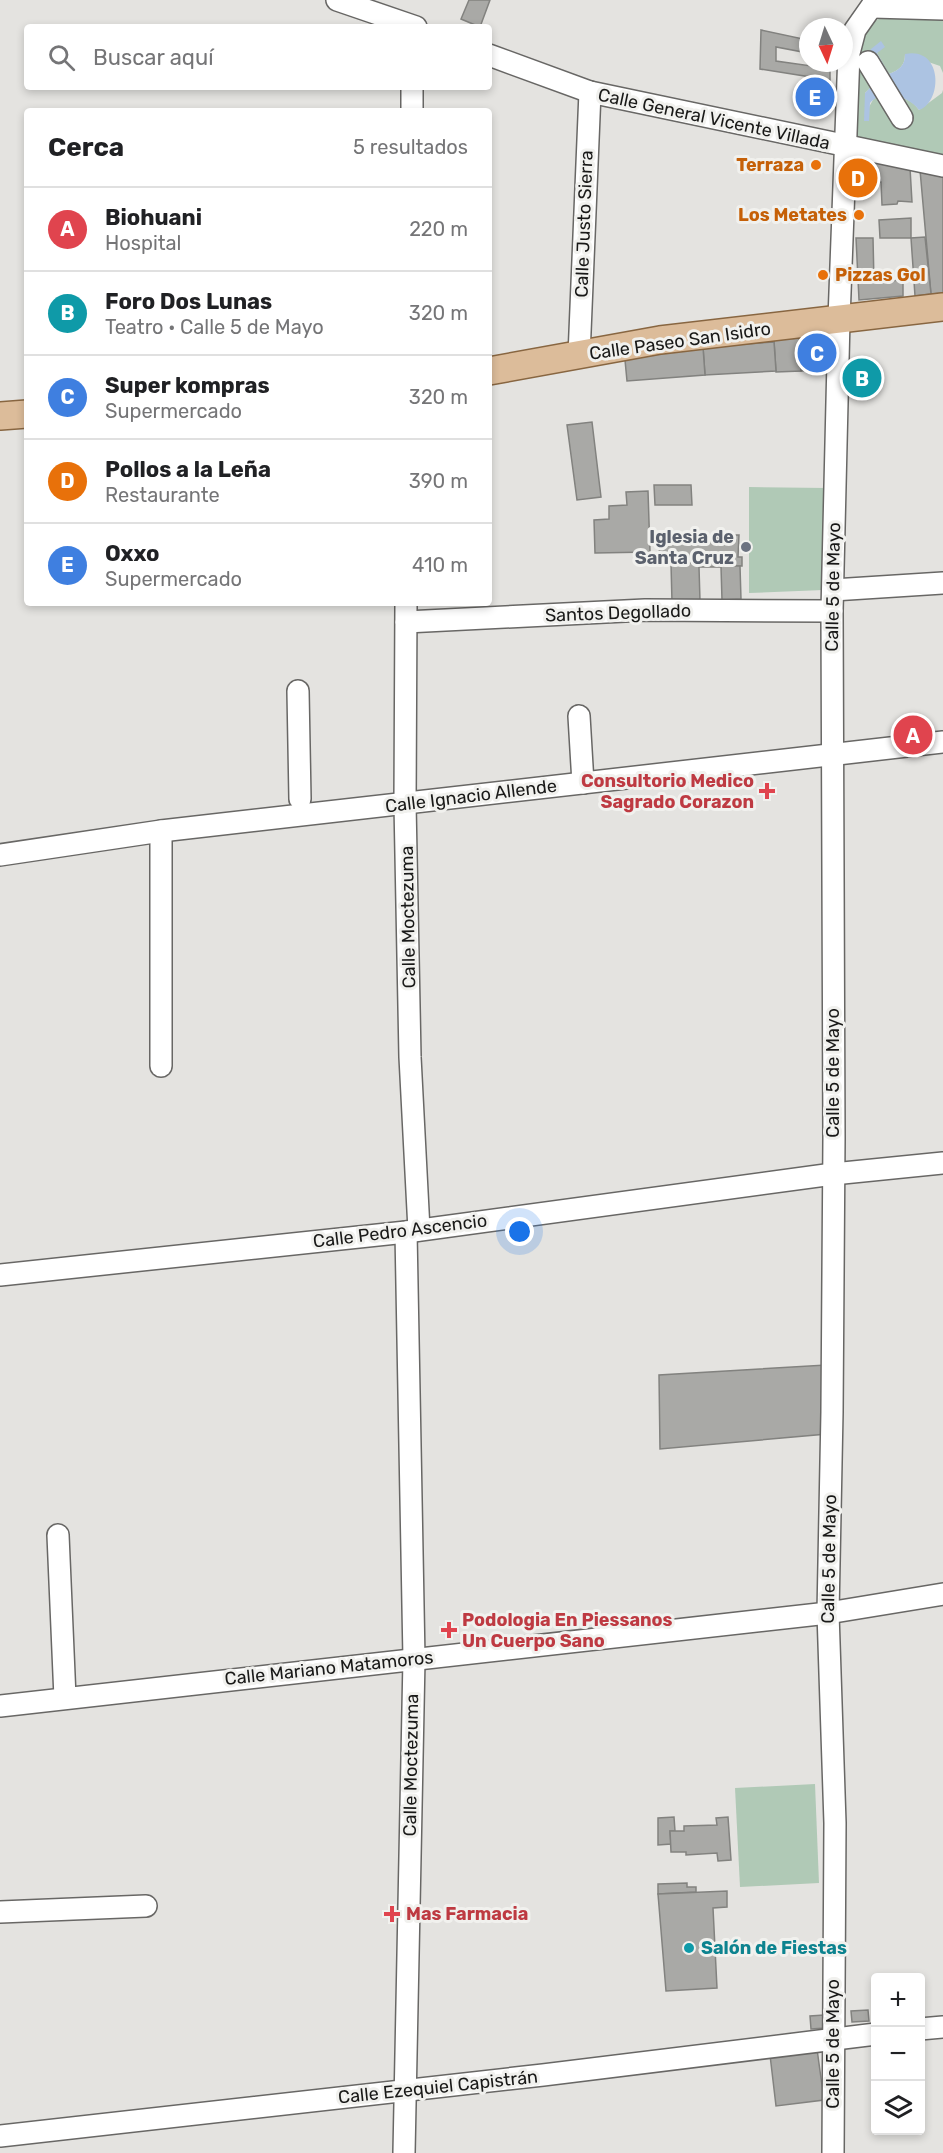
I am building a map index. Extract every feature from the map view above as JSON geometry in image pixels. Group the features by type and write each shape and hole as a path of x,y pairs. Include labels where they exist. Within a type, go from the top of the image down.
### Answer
{"main road":[{"name":"Calle Paseo San Isidro","path":"492,370 660,340 943,307"},
{"path":"0,416 24,414"}],"street":[{"path":"337,0 407,24"},
{"path":"874,3 943,9"},
{"name":"Calle 5 de Mayo","path":"833,2153 835,1823 828,1613 834,1174 832,601 838,319 849,53 855,30 874,3"},
{"name":"Calle General Vicente Villada","path":"492,56 590,92 943,166"},
{"path":"868,62 902,118"},
{"path":"412,90 412,108"},
{"name":"Calle Justo Sierra","path":"579,356 590,92"},
{"name":"Santos Degollado","path":"406,612 645,610 832,601 943,583"},
{"name":"Calle Moctezuma","path":"404,2153 414,1659 413,1231 405,804 406,612"},
{"path":"298,692 300,799"},
{"path":"579,716 583,783"},
{"name":"Calle Ignacio Allende","path":"0,855 161,831 943,742"},
{"path":"161,831 161,1066"},
{"name":"Calle Pedro Ascencio","path":"0,1275 413,1231 834,1174 943,1163"},
{"path":"58,1535 65,1698"},
{"name":"Calle Mariano Matamoros","path":"0,1706 828,1613 943,1594"},
{"path":"0,1912 146,1906"},
{"path":"925,2029 943,2027"},
{"name":"Calle Ezequiel Capistrán","path":"0,2136 404,2091 871,2035"}],"green space":[{"path":"885,16 943,16 943,73 940,66 905,54 901,67 889,74 877,53 871,49 881,78 865,93 869,107 874,98 893,96 910,101 919,110 943,90 943,168 854,153 856,52 869,24"},
{"path":"749,487 827,488 823,590 749,593"},
{"path":"815,1784 819,1883 740,1887 735,1788"}],"water":[{"path":"881,41 885,47 877,53 889,74 901,67 905,54 917,54 927,58 932,66 935,87 927,105 919,110 902,98 881,96 870,103 869,121 864,121 865,93 880,78 869,53"}],"building":[{"path":"469,0 490,0 481,24 473,24 461,19"},
{"path":"761,30 799,38 799,51 776,47 776,61 799,64 799,72 830,72 830,80 760,69"},
{"path":"858,159 910,168 912,202 898,201 897,204 882,205 881,182 877,182 877,176 859,175"},
{"path":"920,170 943,175 943,293 931,294"},
{"path":"911,218 911,238 880,238 879,220"},
{"path":"925,237 931,294 915,296 911,238"},
{"path":"856,238 873,238 874,282 903,280 903,296 859,300"},
{"path":"834,334 834,369 801,371 799,338"},
{"path":"799,338 801,371 776,372 774,340"},
{"path":"774,342 776,371 705,375 703,347"},
{"path":"703,347 705,375 627,381 625,360 664,350"},
{"path":"592,422 601,497 577,500 567,425"},
{"path":"654,485 691,485 692,505 655,505"},
{"path":"648,491 650,552 595,553 594,520 609,519 609,506 627,505 626,492"},
{"path":"734,535 739,535 738,557 742,557 742,566 734,566 734,561 660,564 659,541 734,537"},
{"path":"734,561 734,566 740,566 741,599 722,600 721,567 699,567 700,601 672,602 671,564"},
{"path":"826,1365 827,1434 660,1449 659,1375"},
{"path":"674,1817 675,1831 670,1831 671,1844 658,1845 658,1818"},
{"path":"728,1817 731,1860 718,1861 717,1853 686,1855 686,1852 671,1852 670,1831 684,1831 684,1826 717,1825 716,1818"},
{"path":"687,1883 687,1887 696,1887 696,1892 658,1894 658,1884"},
{"name":"Salón de Fiestas","path":"727,1891 727,1907 713,1908 717,1988 666,1991 658,1894"},
{"path":"868,2010 869,2021 852,2022 851,2011"},
{"path":"824,2015 825,2028 811,2029 810,2016"},
{"path":"817,2049 824,2100 776,2106 770,2055"}],"place":[{"name":"Oxxo","path":"815,97"},
{"name":"Terraza","path":"816,165"},
{"name":"Pollos a la Leña","path":"858,178"},
{"name":"Los Metates","path":"859,215"},
{"name":"Pizzas Gol","path":"823,275"},
{"name":"Super kompras","path":"817,353"},
{"name":"Foro Dos Lunas","path":"862,378"},
{"name":"Iglesia de Santa Cruz","path":"746,547"},
{"name":"Biohuani","path":"913,735"},
{"name":"Consultorio Medico Sagrado Corazon","path":"767,791"},
{"name":"Podologia En Piessanos Un Cuerpo Sano","path":"449,1630"},
{"name":"Mas Farmacia","path":"392,1914"},
{"name":"Salón de Fiestas","path":"689,1948"}]}
